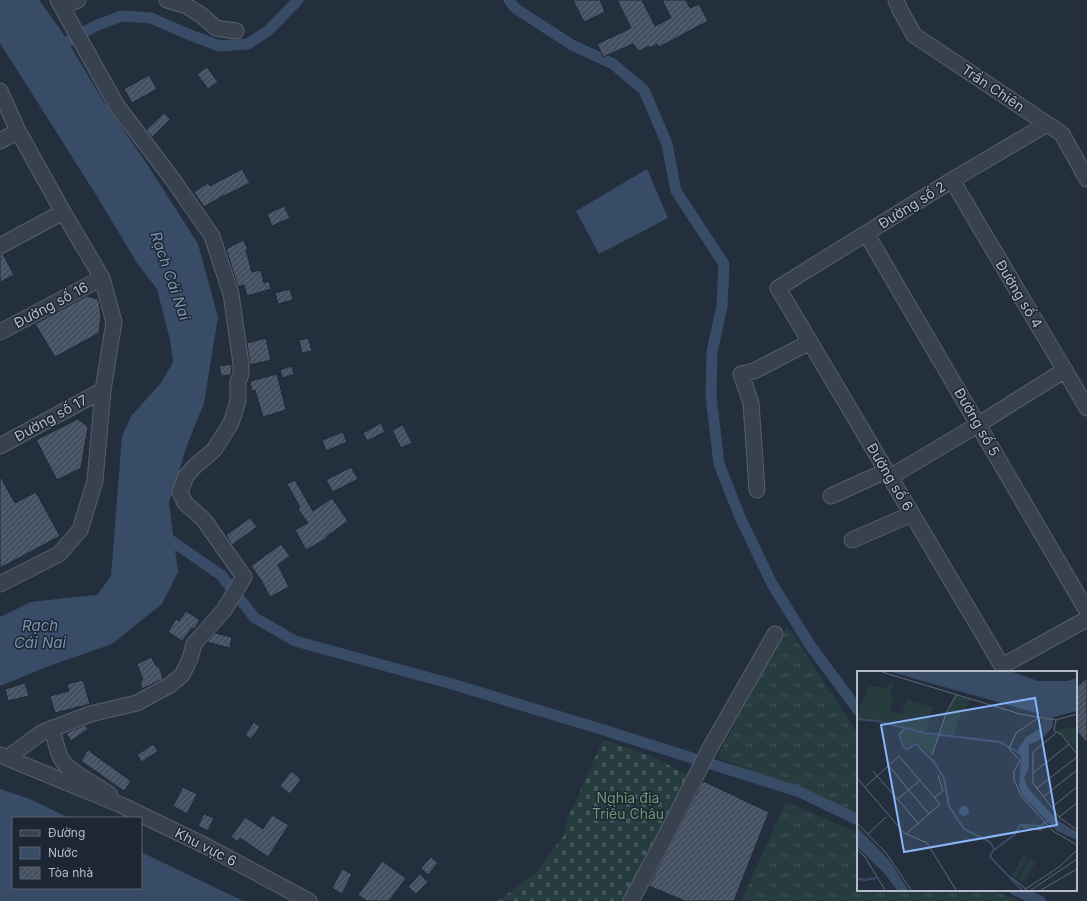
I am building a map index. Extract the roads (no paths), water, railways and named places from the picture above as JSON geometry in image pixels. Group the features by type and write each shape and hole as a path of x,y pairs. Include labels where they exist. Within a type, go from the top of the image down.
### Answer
{"street":[{"path":"4,757 41,733 52,728 90,714 137,703 170,685 182,675 190,659 194,644 224,610 244,577 204,520 185,503 180,492 186,476 195,466 214,450 218,444 231,423 238,401 238,382 241,374 241,364 232,294 212,236 171,177 117,106 63,8 78,0"},
{"path":"167,0 187,6 201,15 216,28 236,31"},
{"name":"Trần Chiên","path":"896,0 914,34 1062,134 1087,179"},
{"path":"0,91 18,131 102,278 114,322 103,390 95,481 80,530 59,554 0,584"},
{"name":"Đường số 2","path":"778,288 952,180 1047,124"},
{"path":"0,141 18,131"},
{"name":"Đường số 4","path":"952,180 1087,408"},
{"path":"0,246 63,212"},
{"name":"Đường số 5","path":"866,233 1087,611"},
{"name":"Đường số 16","path":"0,332 102,278"},
{"name":"Đường số 6","path":"778,288 1002,666 1087,619"},
{"path":"757,490 751,403 741,374 754,371 810,342"},
{"path":"831,496 888,474 979,424 1065,370"},
{"name":"Đường số 17","path":"0,446 103,390"},
{"path":"852,540 912,514"},
{"path":"631,901 706,756 775,634"},
{"path":"52,728 62,761 74,772 102,788 121,805"},
{"name":"Khu vực 6","path":"4,757 100,798 121,805 206,846 309,901"}],"water":[{"name":"Rạch Cái Nai","path":"0,0 39,0 60,29 104,102 145,161 198,244 218,317 204,403 187,445 169,503 178,572 162,604 112,644 49,666 0,686 0,617 31,602 97,595 111,576 122,436 132,415 161,383 173,362 170,340 157,289 137,263 98,198 0,43"},
{"path":"647,169 668,218 599,254 576,211"},
{"path":"0,789 30,799 67,817 12,817 12,889 142,889 142,852 243,901 0,901"}],"waterway":[{"path":"53,46 69,41 95,26 122,16 151,18 220,46 248,44 269,30 298,0"},
{"path":"509,0 515,8 572,45 613,64 644,90 667,144 676,191 724,264 722,306 712,352 711,396 719,464 740,517 772,584 810,645 857,709"},
{"path":"163,535 221,575 255,618 295,641 452,684 800,792 857,820"},
{"path":"1017,891 1040,901"}],"park label":[{"name":"Nghĩa địa Triều Châu","path":"628,806"}]}
